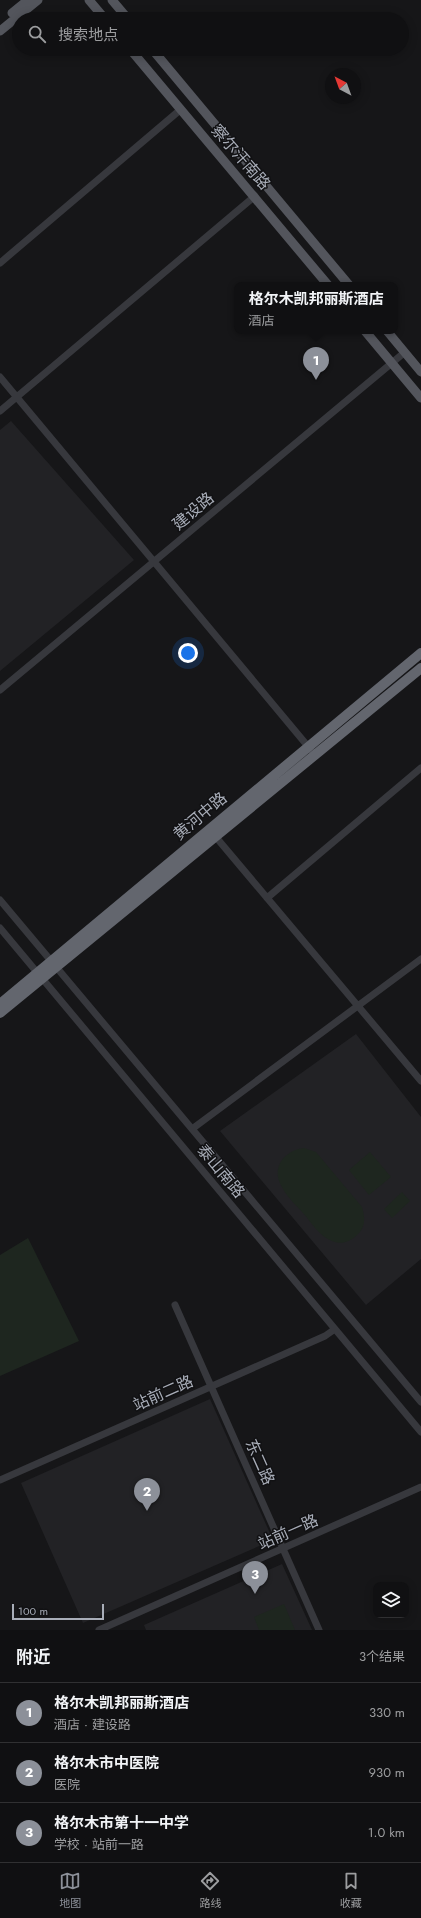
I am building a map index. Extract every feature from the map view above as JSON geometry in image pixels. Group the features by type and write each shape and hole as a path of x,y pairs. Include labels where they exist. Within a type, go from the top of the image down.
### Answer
{"highway":[{"name":"黄河中路","path":"0,1013 40,975 421,653"},
{"name":"黄河中路","path":"53,964 215,836 421,668"},
{"name":"黄河中路","path":"0,1004 40,975"}],"main road":[{"path":"14,12 28,0"},
{"path":"23,12 38,0"},
{"path":"89,0 99,12"},
{"path":"112,0 122,12"},
{"path":"0,24 12,14"},
{"path":"0,31 12,21"},
{"name":"察尔汗南路","path":"136,56 180,110 255,196 326,282"},
{"name":"察尔汗南路","path":"158,56 346,282"},
{"path":"368,334 421,398"},
{"path":"390,334 421,372"}],"street":[{"path":"0,264 180,110"},
{"path":"0,410 255,196"},
{"name":"建设路","path":"0,690 405,352"},
{"path":"0,377 315,755"},
{"path":"267,898 421,768"},
{"path":"215,836 358,1004 421,1081"},
{"name":"泰山南路","path":"0,900 421,1402"},
{"name":"泰山南路","path":"0,928 421,1432"},
{"path":"192,1129 358,1004 421,959"},
{"name":"东二路","path":"175,1305 319,1630"},
{"name":"站前二路","path":"0,1480 325,1336 335,1329"},
{"name":"站前一路","path":"99,1630 421,1487"}],"shaded area":[{"path":"11,421 134,560 0,671 0,430"},
{"path":"356,1034 421,1117 421,1259 366,1305 220,1131"},
{"path":"304,1148 316,1152 362,1207 364,1218 362,1229 357,1235 348,1241 342,1243 335,1242 323,1236 289,1198 282,1187 278,1173 281,1161 291,1152"},
{"path":"370,1152 391,1177 369,1195 349,1170"},
{"path":"402,1192 410,1201 392,1218 384,1209"},
{"path":"28,1238 79,1341 0,1376 0,1255"},
{"path":"210,1399 273,1540 83,1623 21,1483"},
{"path":"282,1564 312,1630 146,1630 144,1625"},
{"path":"284,1604 295,1630 259,1630 254,1617"}],"place":[{"name":"格尔木凯邦丽斯酒店","path":"316,380"},
{"name":"格尔木市中医院","path":"147,1511"},
{"name":"格尔木市第十一中学","path":"255,1594"}]}
